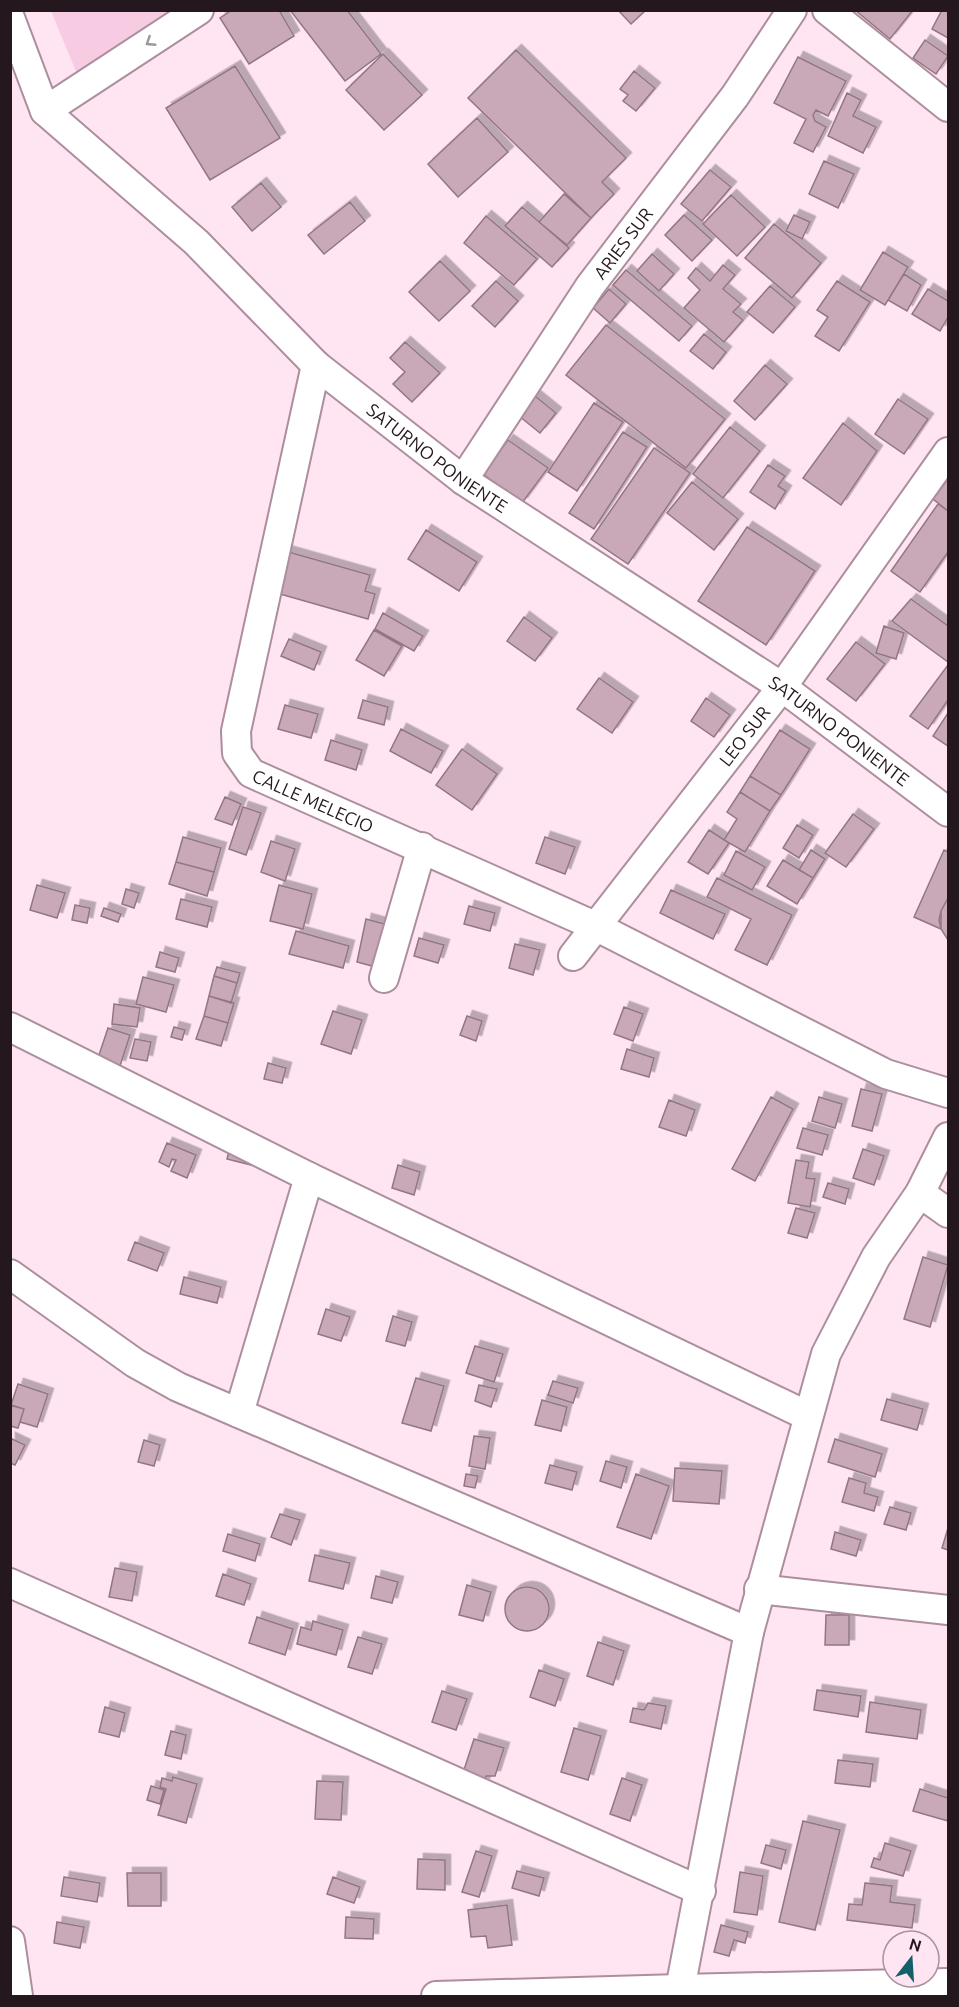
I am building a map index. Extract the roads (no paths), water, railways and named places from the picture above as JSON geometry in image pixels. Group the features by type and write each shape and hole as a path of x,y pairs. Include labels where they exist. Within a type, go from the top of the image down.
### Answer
{"street":[{"path":"45,111 199,10"},
{"name":"ARIES SUR","path":"463,480 590,286 735,96 792,10"},
{"path":"827,10 948,107"},
{"name":"SATURNO PONIENTE","path":"10,18 45,111 196,242 316,365 463,480 782,687 948,812"},
{"name":"CALLE MELECIO","path":"316,365 236,731 237,753 251,774 422,847 595,926 886,1074 948,1093"},
{"name":"LEO SUR","path":"573,956 782,687 948,452"},
{"path":"384,978 422,847"},
{"path":"10,1027 309,1177 808,1416"},
{"path":"681,1993 701,1891 712,1816 749,1632 759,1589 826,1354 851,1301 876,1257 920,1193 948,1137"},
{"path":"239,1413 309,1177"},
{"path":"920,1193 948,1213"},
{"path":"10,1274 142,1367 178,1387 749,1632"},
{"path":"10,1583 701,1891"},
{"path":"759,1589 948,1610"},
{"path":"10,1941 18,1996"},
{"path":"436,1996 681,1993 948,1983"}]}
